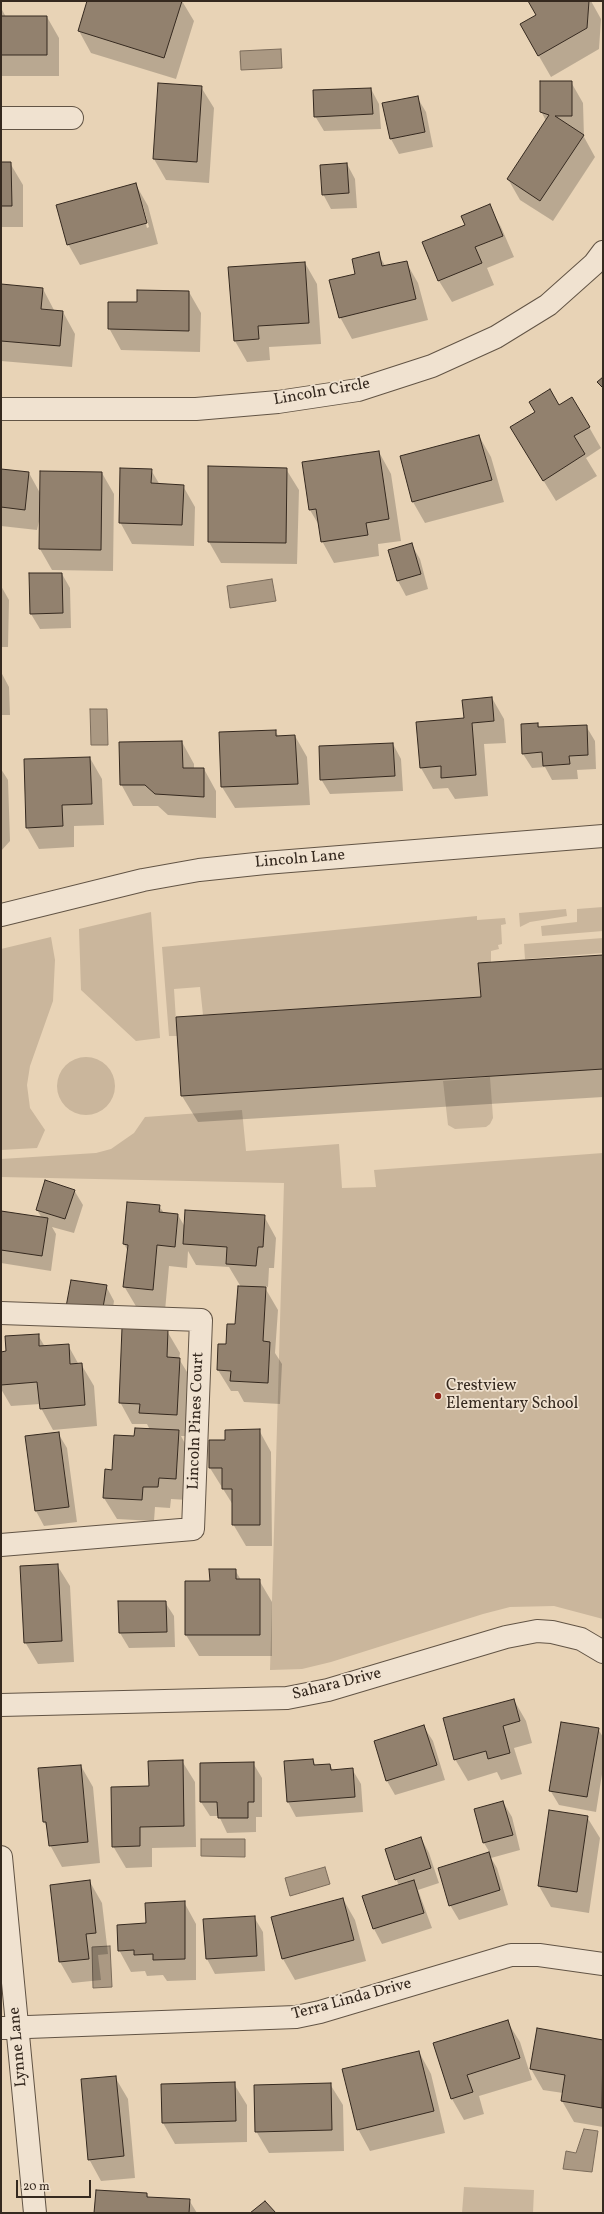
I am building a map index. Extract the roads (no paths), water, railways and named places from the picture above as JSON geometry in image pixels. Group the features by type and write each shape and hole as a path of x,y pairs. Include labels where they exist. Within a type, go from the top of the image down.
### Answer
{"street":[{"path":"1,118 72,118"},
{"name":"Lincoln Circle","path":"1,409 196,409 278,402 358,390 432,366 496,336 548,305 594,264 603,252"},
{"name":"Lincoln Lane","path":"1,915 143,880 199,870 265,862 603,836"},
{"name":"Lincoln Pines Court","path":"1,1313 201,1320 193,1529 1,1545"},
{"name":"Sahara Drive","path":"1,1705 287,1698 328,1690 521,1633 552,1632 581,1639 598,1649"},
{"name":"Lynne Lane","path":"1,1857 9,2028 35,2213"},
{"name":"Terra Linda Drive","path":"9,2028 296,2017 320,2012 511,1955 539,1955 603,1964"}],"place":[{"name":"Crestview Elementary School","path":"438,1396"}]}
